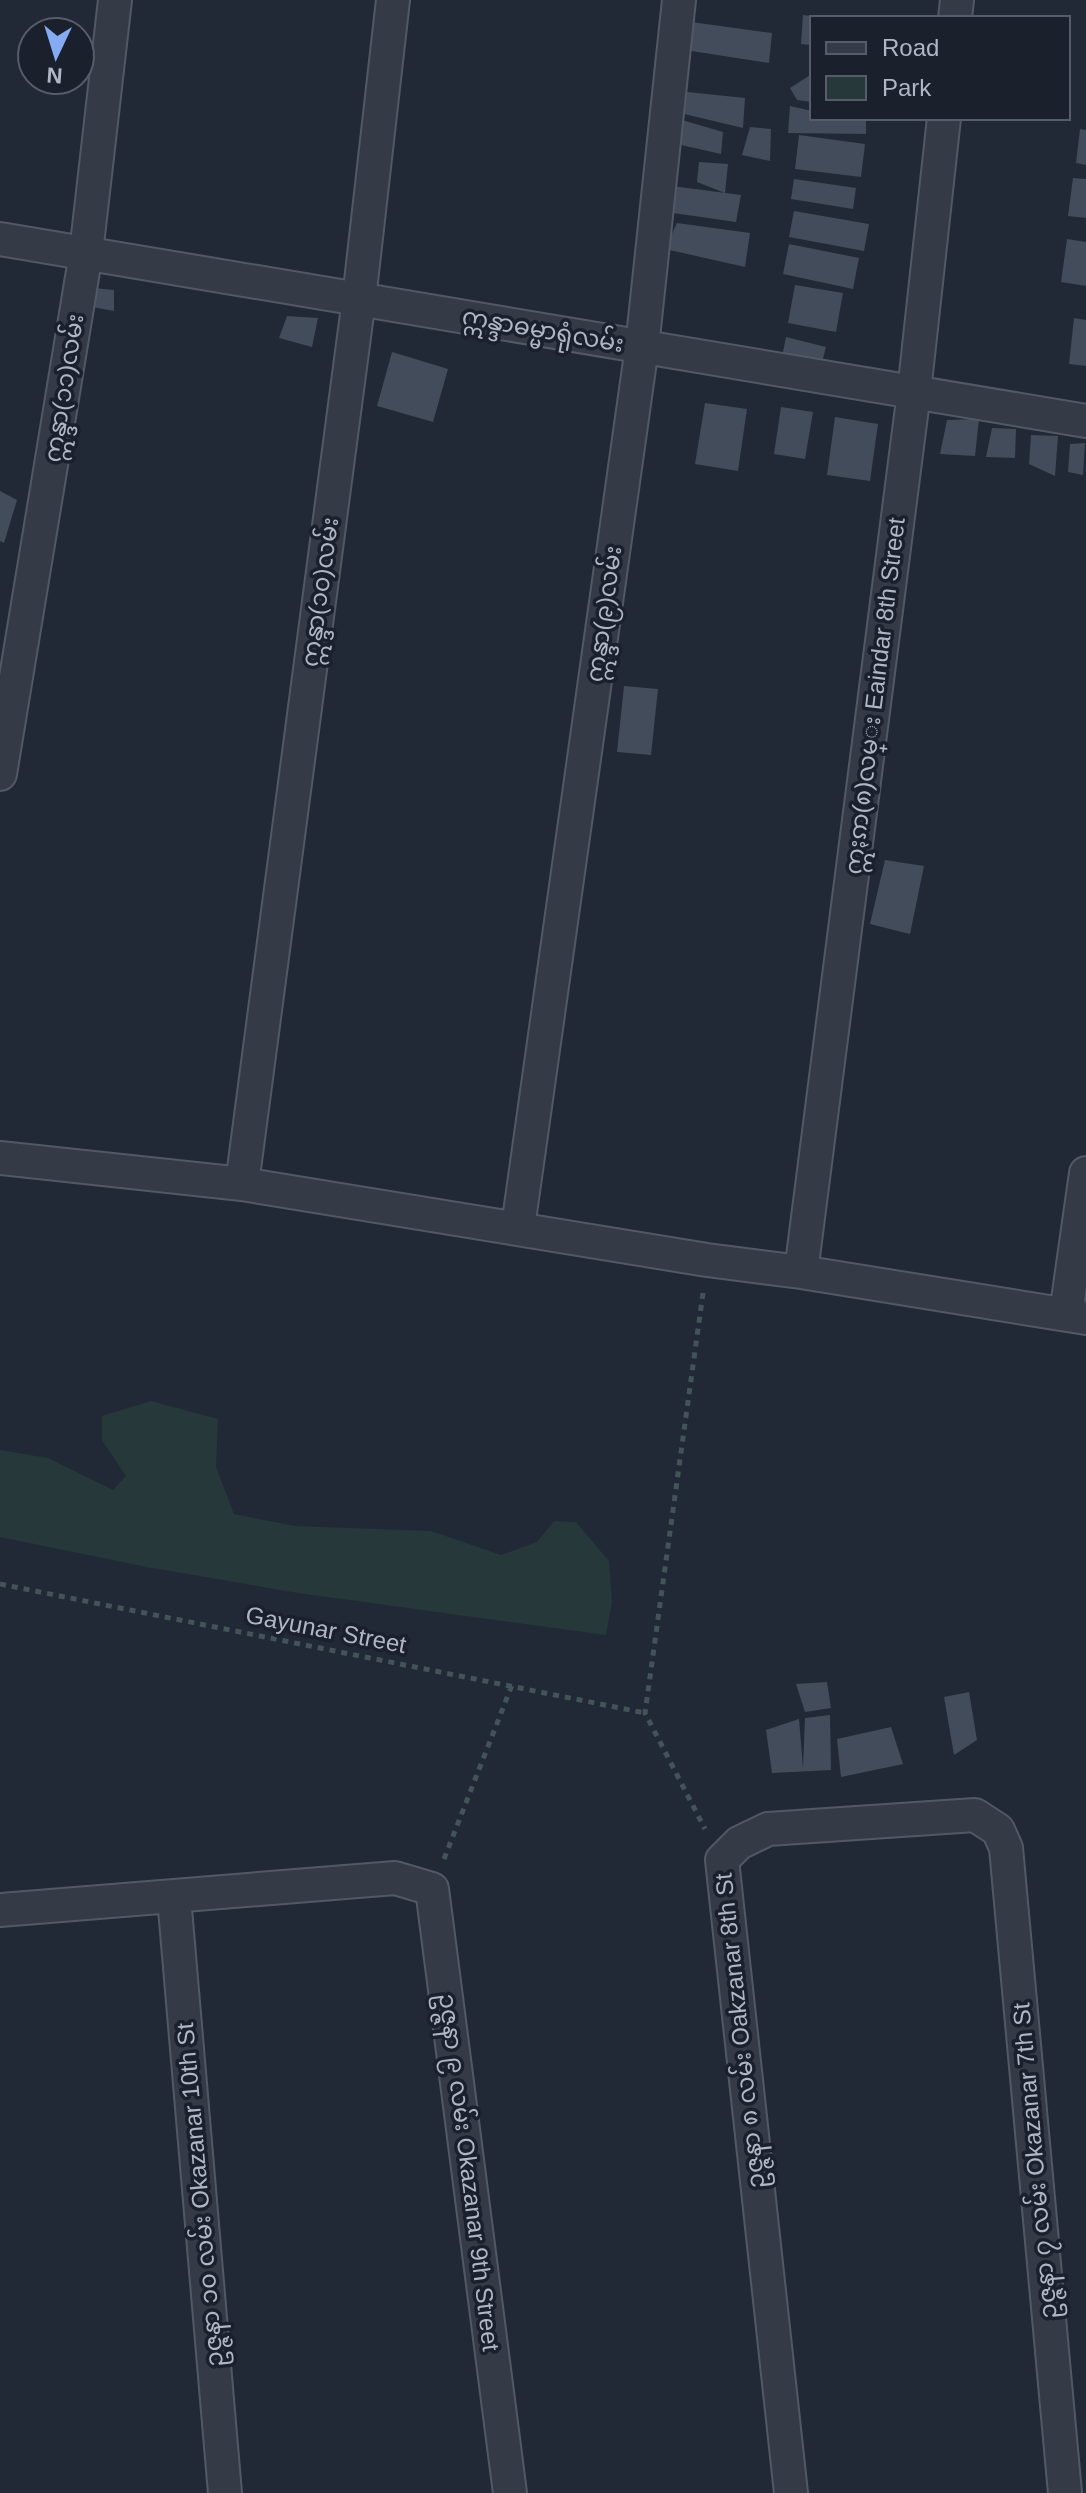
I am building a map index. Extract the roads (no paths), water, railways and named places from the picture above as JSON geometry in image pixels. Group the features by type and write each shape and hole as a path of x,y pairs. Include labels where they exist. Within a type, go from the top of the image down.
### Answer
{"street":[{"name":"ဣန္ဒာ(၁၁)လမ်း","path":"0,774 86,253 115,0"},
{"name":"ဣန္ဒာ(၁၀)လမ်း","path":"242,1184 359,299 393,0"},
{"name":"ဣန္ဒာ(၉)လမ်း","path":"518,1227 642,347 679,0"},
{"name":"ဣႏၵာ(၈)လမ္း Eaindar 8th Street","path":"801,1272 914,392 944,120"},
{"name":"ဣန္ဒာဓမ္မာရုံလမ်း","path":"0,239 1086,421"},
{"path":"0,1158 242,1184 1076,1316 1086,1173"},
{"name":"ဥဇ္ဇနာ ၈ လမ်း Oakzanar 8th St","path":"791,2493 722,1860 739,1843 768,1829 975,1815 998,1830"},
{"name":"ဥဇ္ဇနာ ၇ လမ်း Okazanar 7th St","path":"998,1830 1006,1848 1065,2493"},
{"name":"ဥဇ္ဇနာ ၉ လမ်း Okazanar 9th Street","path":"174,1897 395,1878 432,1889 510,2493"},
{"path":"0,1910 174,1897"},
{"name":"ဥဇ္ဇနာ ၁၀ လမ်း Okazanar 10th St","path":"174,1897 225,2493"}]}
